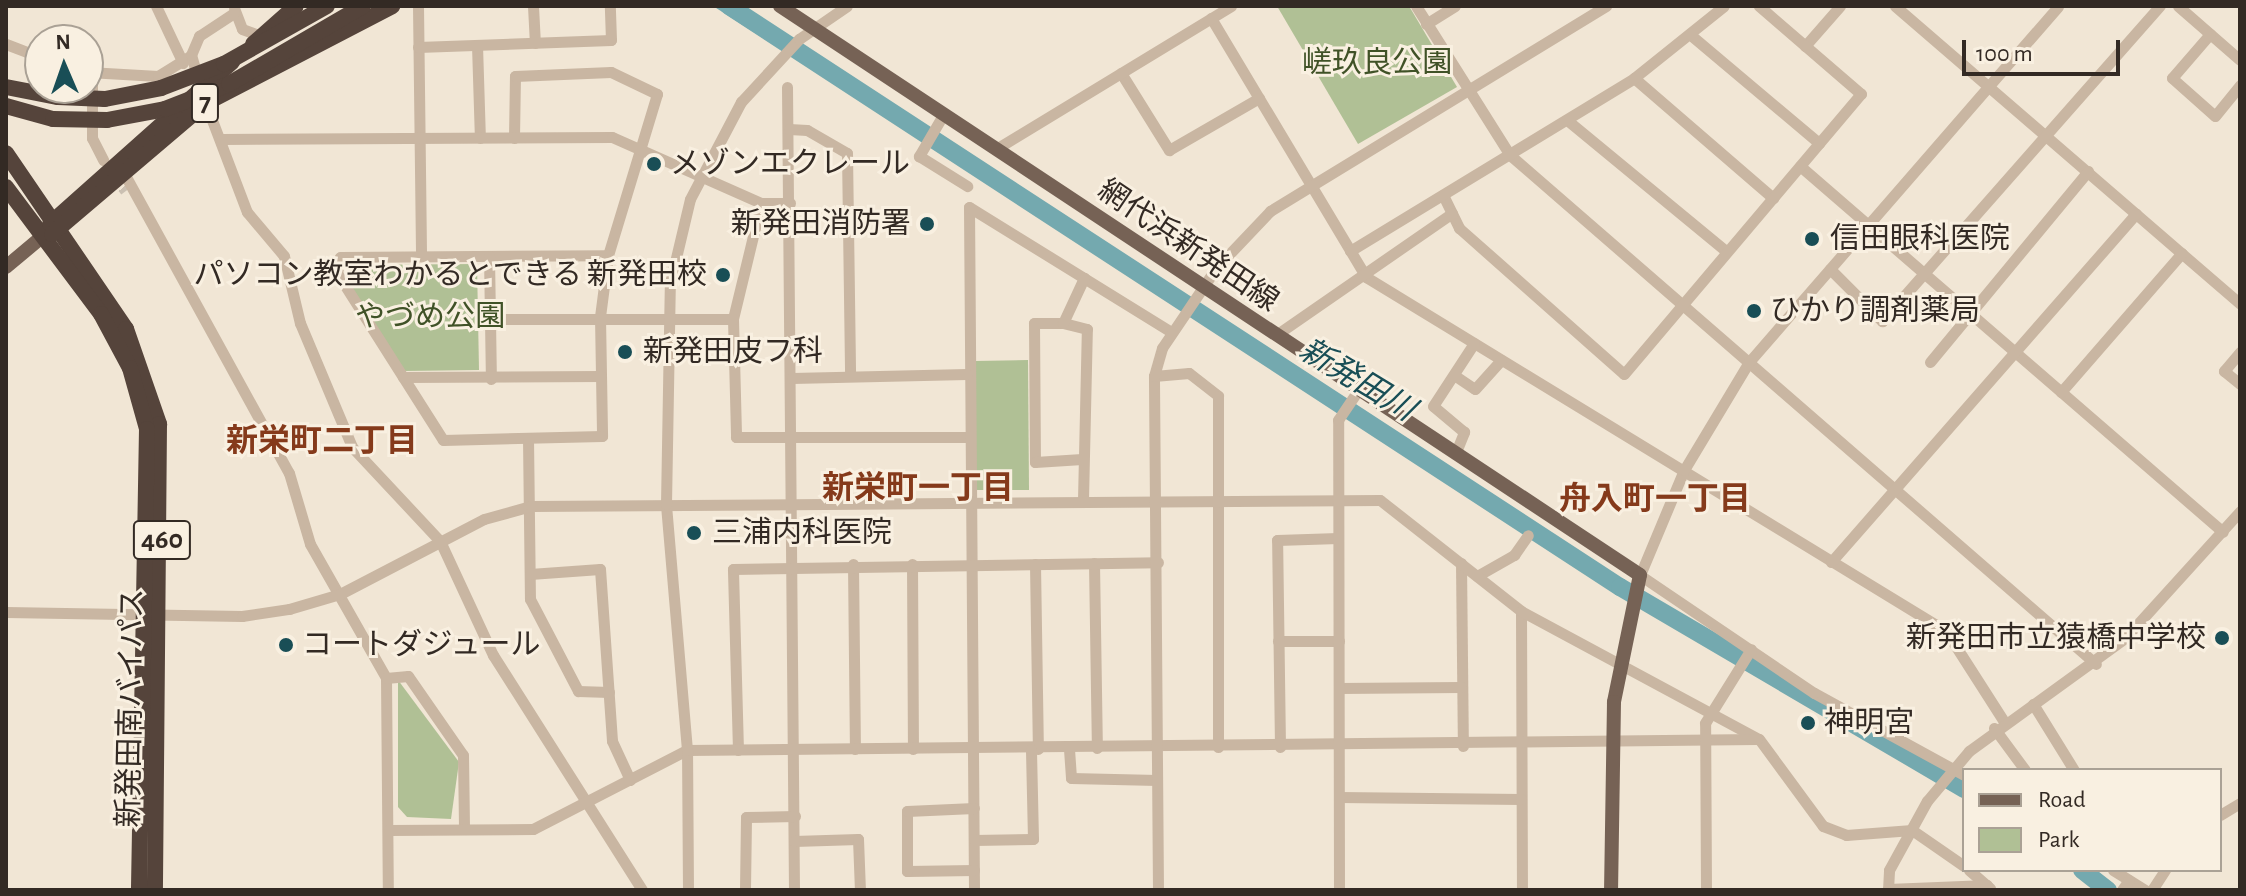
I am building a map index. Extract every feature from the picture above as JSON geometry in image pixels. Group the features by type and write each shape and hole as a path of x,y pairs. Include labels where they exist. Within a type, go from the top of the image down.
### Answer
{"highway":[{"name":"7","path":"43,236 126,183 203,96 261,36 296,6"},
{"name":"7","path":"6,87 58,97 105,99 161,88 224,64 327,6"},
{"name":"7","path":"6,106 53,119 107,120 165,109 229,84 363,6"},
{"name":"7","path":"58,225 203,96 392,6"},
{"name":"新発田南バイパス","path":"6,153 58,225 126,329 152,394 162,470 139,890"},
{"name":"新発田南バイパス","path":"6,187 12,201 43,236 101,314 141,399 150,462 155,890"}],"main road":[{"name":"網代浜新発田線","path":"780,6 996,149 1200,291 1276,335 1354,395 1456,452 1639,580"},
{"path":"6,267 43,236"},
{"path":"1611,890 1612,745 1620,667 1639,580"}],"street":[{"path":"156,6 187,59 222,139 247,212 284,256 300,323 352,447 440,541 493,655 582,806 642,890"},
{"path":"418,6 421,256"},
{"path":"533,6 535,43"},
{"path":"418,47 611,40 610,6"},
{"path":"688,890 687,750 666,504 667,315 677,242 701,173 741,102 775,61 799,39 847,6"},
{"path":"996,149 1231,6"},
{"path":"1416,6 1466,91 1510,155 2096,664"},
{"path":"1426,24 1455,6"},
{"path":"1158,890 1158,562 1154,501 1154,376 1171,332 1200,291 1270,211 1606,6"},
{"path":"1350,251 1634,78 1693,37 1724,6"},
{"path":"1443,195 1459,228 1624,374 1861,94 1759,6"},
{"path":"1805,46 1840,6"},
{"path":"1895,6 2240,304"},
{"path":"1951,776 1639,580 1684,470 1749,362 1987,83 2058,6"},
{"path":"1830,269 1882,321 2043,133 2160,6"},
{"path":"2178,6 2240,60"},
{"path":"104,74 158,76 187,59 210,25 234,10 242,29 261,36"},
{"path":"1211,18 1366,277 1946,631 2024,768"},
{"path":"2210,34 2172,78 2215,116 2240,85"},
{"path":"1693,37 1819,143"},
{"path":"477,45 480,138"},
{"path":"514,138 515,76 611,72 657,94 608,255 600,317 602,436 443,440 337,273 340,257 608,255"},
{"path":"1121,73 1169,150 1259,98"},
{"path":"1634,78 1773,198"},
{"path":"787,87 795,565 794,890"},
{"path":"91,104 92,138 103,160"},
{"path":"943,115 919,156 967,186"},
{"path":"1567,120 1727,252"},
{"path":"789,129 807,130 847,153 850,376"},
{"path":"222,139 612,137 701,173 761,203 790,203"},
{"path":"1800,166 2009,351 2223,532"},
{"path":"1930,362 2088,171"},
{"path":"126,183 169,250 289,473 310,544 386,678 388,890"},
{"path":"761,203 733,319 736,437 970,437"},
{"path":"974,890 973,564 967,374 969,207 1171,332"},
{"path":"1276,335 1366,277 1452,213"},
{"path":"1831,562 2009,351 2136,213"},
{"path":"2061,392 2182,253"},
{"path":"489,256 491,379"},
{"path":"1063,323 1084,278"},
{"path":"489,319 667,315 733,319"},
{"path":"1082,459 1035,462 1034,323 1063,323 1087,329 1083,500"},
{"path":"1456,452 1464,432 1433,406 1474,343"},
{"path":"2240,352 2224,371 2240,384"},
{"path":"1454,375 1475,389 1501,360"},
{"path":"1154,376 1189,373 1218,396 1218,747"},
{"path":"792,378 967,374"},
{"path":"403,377 491,379 601,376"},
{"path":"1339,890 1338,420 1354,395"},
{"path":"528,438 530,599 578,691 609,692"},
{"path":"6,612 154,615 270,613 340,594 440,541 531,506 794,500 1338,500 1392,505 1521,611 1620,667 1759,739 1823,826 1846,835 1912,830 1962,865"},
{"path":"1989,888 1888,890 1889,870 1912,830 1951,776 1998,724 2096,664 2240,511"},
{"path":"1477,576 1514,555 1528,535"},
{"path":"1280,747 1277,540 1338,538"},
{"path":"738,750 733,569 853,564 1158,562"},
{"path":"1094,563 1097,748"},
{"path":"1461,563 1463,746"},
{"path":"853,564 855,749"},
{"path":"912,564 913,749"},
{"path":"974,840 1033,839 1035,564"},
{"path":"530,574 600,569 612,741 630,780"},
{"path":"1521,611 1522,890"},
{"path":"1278,641 1339,641"},
{"path":"1706,890 1703,742 1710,713 1750,652"},
{"path":"386,678 408,676 463,755 464,829"},
{"path":"1339,688 1461,687"},
{"path":"2033,704 2073,768"},
{"path":"389,830 533,829 687,750 1612,745 1759,739"},
{"path":"1069,749 1071,778 1157,780"},
{"path":"1339,797 1521,799"},
{"path":"2222,814 2240,803"},
{"path":"974,808 907,811 907,871 974,870"},
{"path":"745,890 746,817 795,816"},
{"path":"794,841 858,839 860,890"},
{"path":"1971,872 1989,888"},
{"path":"2152,890 2164,872"},
{"path":"2125,885 2145,890"}],"green space":[{"name":"嵯玖良公園","path":"1277,6 1409,6 1457,87 1358,144"},
{"name":"やづめ公園","path":"477,264 479,370 404,371 347,283 347,265"},
{"path":"1028,360 1029,490 976,490 975,361"},
{"path":"398,680 459,762 451,819 407,817 398,807"}],"water":[{"path":"713,6 737,6 775,31 766,40"}],"waterway":[{"name":"新発田川","path":"729,6 1620,587 1962,788"},
{"name":"新発田川","path":"2085,872 2108,890"}],"tunnel":[{"path":"113,174 126,191"}],"place":[{"name":"メゾンエクレール","path":"654,164"},
{"name":"新発田消防署","path":"927,224"},
{"name":"信田眼科医院","path":"1812,239"},
{"name":"パソコン教室わかるとできる 新発田校","path":"723,275"},
{"name":"ひかり調剤薬局","path":"1754,311"},
{"name":"新発田皮フ科","path":"625,352"},
{"name":"三浦内科医院","path":"694,533"},
{"name":"新発田市立猿橋中学校","path":"2222,638"},
{"name":"コートダジュール","path":"286,645"},
{"name":"神明宮","path":"1808,723"}],"district":[{"name":"新栄町二丁目","path":"322,441"},
{"name":"新栄町一丁目","path":"918,488"},
{"name":"舟入町一丁目","path":"1655,499"}]}
